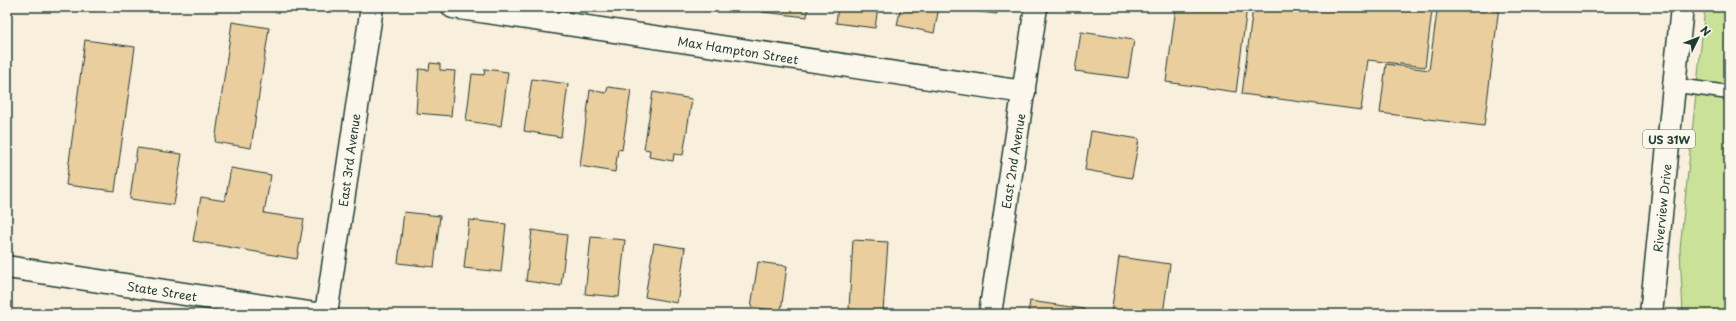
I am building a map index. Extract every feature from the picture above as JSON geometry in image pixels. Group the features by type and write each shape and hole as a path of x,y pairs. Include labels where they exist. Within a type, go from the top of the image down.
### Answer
{"street":[{"name":"East 3rd Avenue","path":"326,314 372,7"},
{"name":"Max Hampton Street","path":"453,7 1024,92"},
{"name":"East 2nd Avenue","path":"990,314 1036,7"},
{"name":"Riverview Drive","path":"1651,314 1682,7"},
{"name":"State Street","path":"7,267 316,314"},
{"path":"1656,270 1660,314"}],"lane":[{"path":"1674,85 1725,92 1729,94"}],"green space":[{"path":"1705,7 1729,7 1729,314 1683,314 1680,249"}],"building":[{"path":"763,7 808,7 807,17 762,12"},
{"path":"838,7 878,7 875,28 836,23"},
{"path":"901,7 939,7 934,33 897,25"},
{"path":"963,7 996,7 997,14 963,10"},
{"path":"1176,7 1247,7 1236,92 1166,82"},
{"path":"1253,7 1499,7 1484,126 1380,113 1386,64 1429,70 1437,12 1432,11 1425,67 1368,60 1361,110 1242,94"},
{"path":"232,22 269,28 251,148 215,142"},
{"path":"1081,32 1134,40 1128,78 1075,71"},
{"path":"85,40 135,47 115,191 66,185"},
{"path":"430,63 440,64 440,70 455,71 451,116 416,113 419,69 429,70"},
{"path":"485,69 508,72 501,126 466,121 472,74 484,75"},
{"path":"532,79 568,84 561,137 524,131"},
{"path":"608,87 631,90 622,150 618,149 615,172 580,166 590,90 606,93"},
{"path":"653,92 692,99 683,155 674,154 673,161 649,157 650,150 644,149"},
{"path":"1091,131 1139,139 1132,178 1085,170"},
{"path":"137,148 182,154 174,205 130,199"},
{"path":"231,168 271,175 264,213 304,219 297,259 193,241 201,197 225,201"},
{"path":"404,212 440,216 434,267 398,263"},
{"path":"469,220 506,224 501,272 464,268"},
{"path":"532,230 567,235 561,286 526,281"},
{"path":"591,237 625,240 619,297 585,294"},
{"path":"853,240 888,242 883,312 849,309"},
{"path":"654,243 685,248 677,303 645,297"},
{"path":"1119,257 1170,264 1163,314 1111,314"},
{"path":"758,262 787,266 781,311 751,307"},
{"path":"1030,301 1084,309 1083,314 1028,314"}]}
